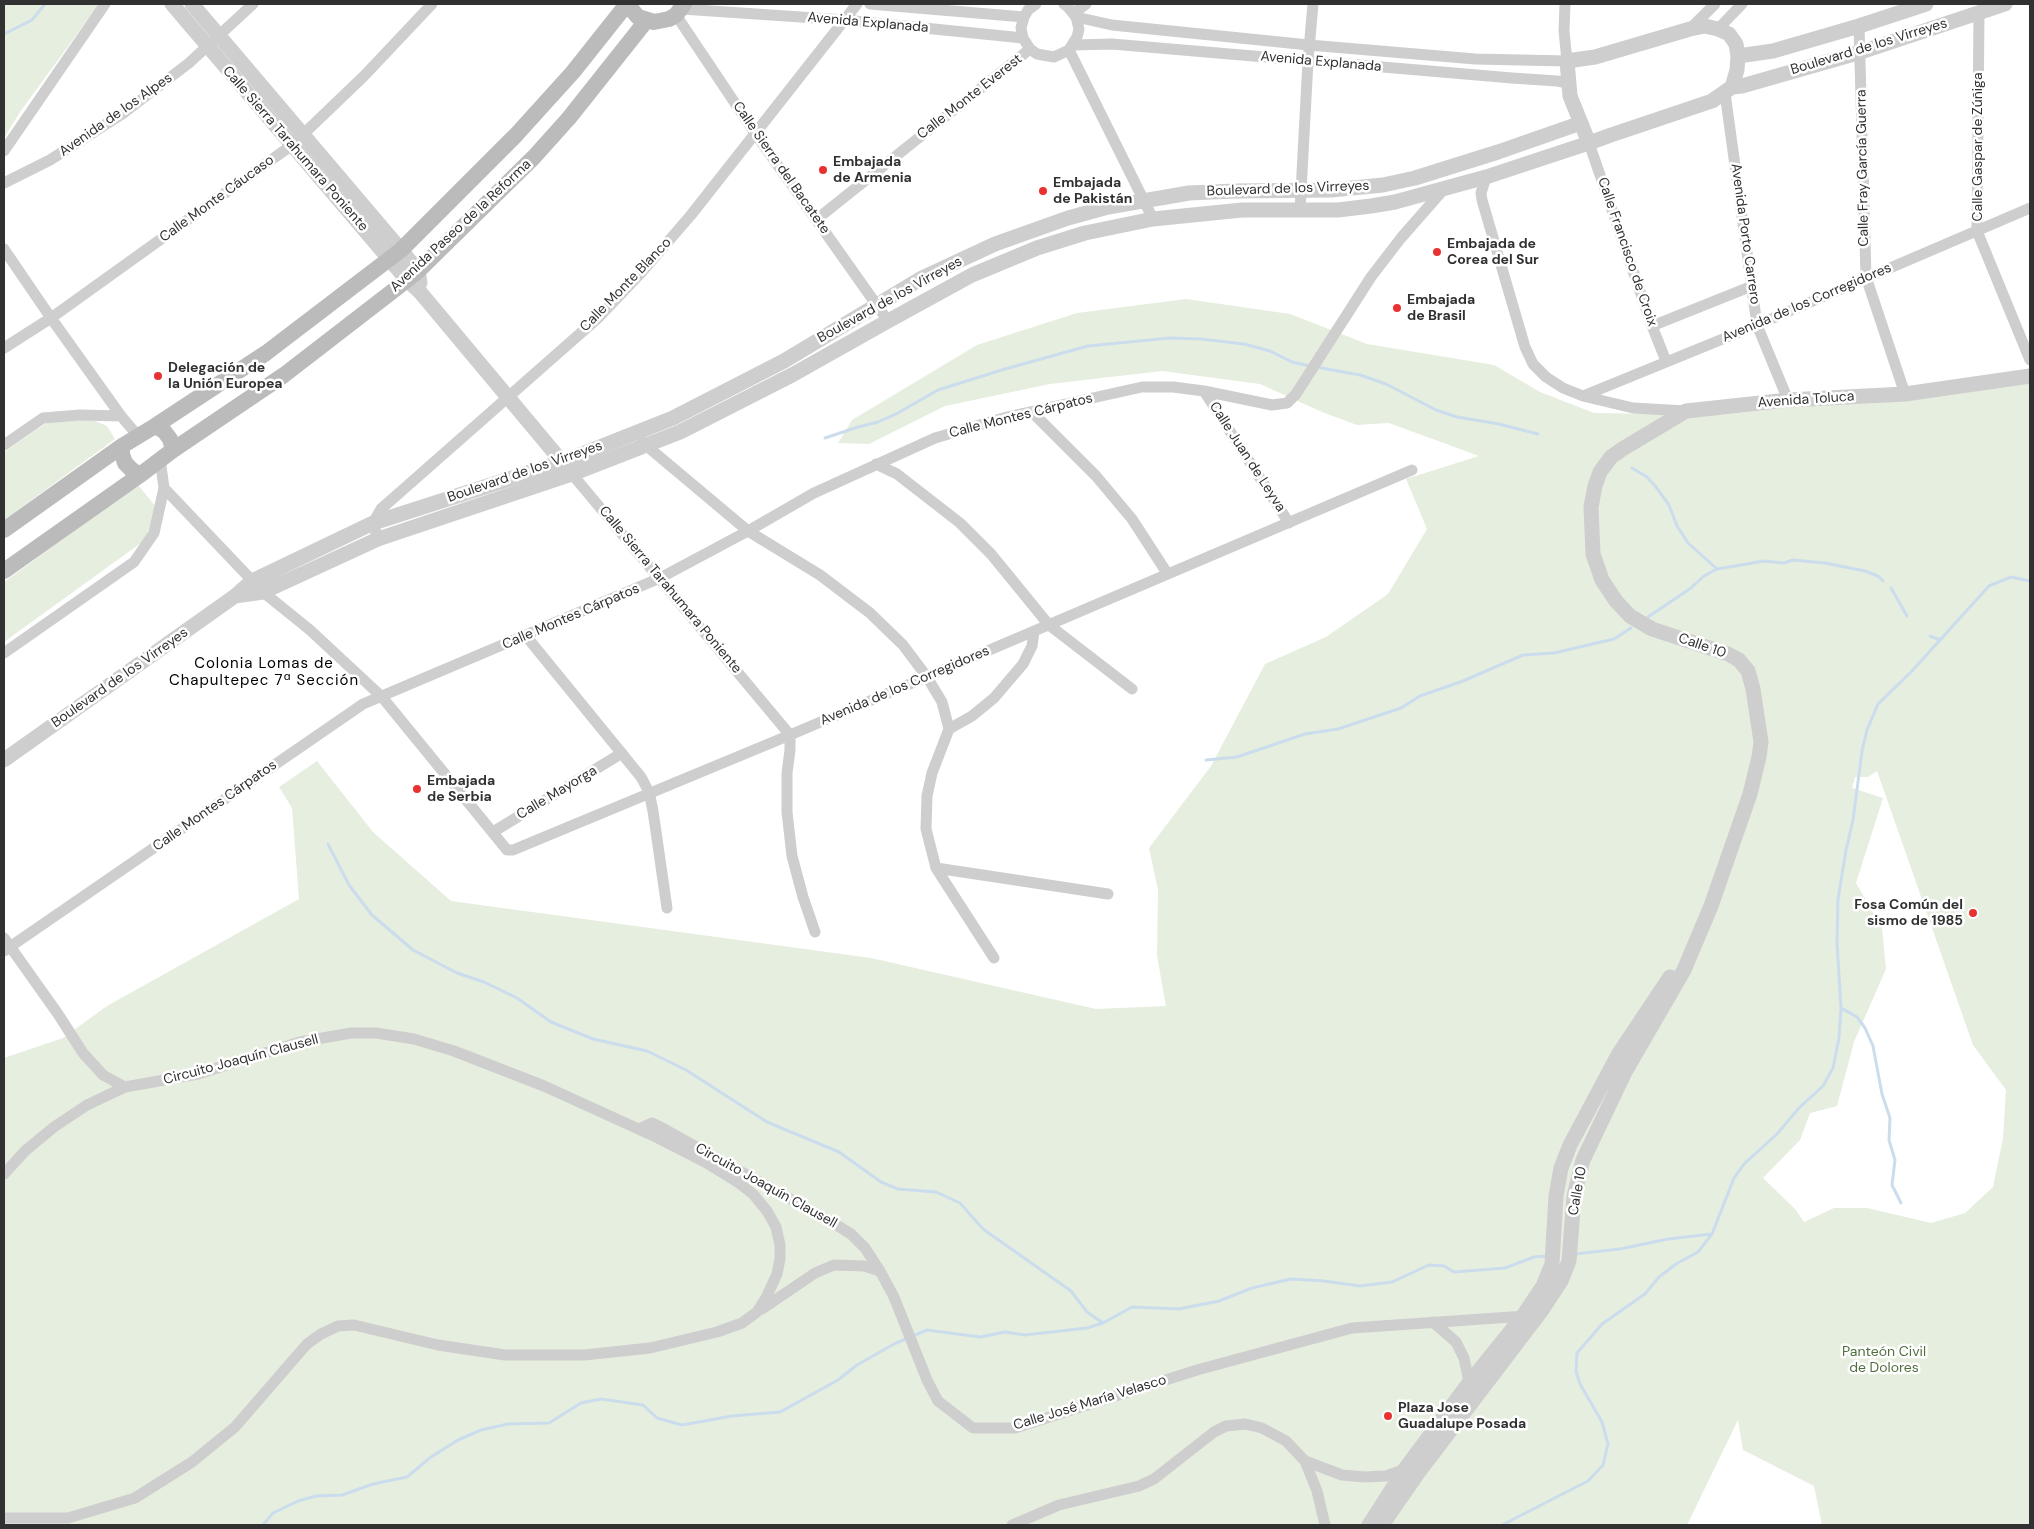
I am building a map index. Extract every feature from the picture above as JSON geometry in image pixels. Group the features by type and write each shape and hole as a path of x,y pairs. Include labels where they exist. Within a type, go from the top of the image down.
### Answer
{"main road":[{"path":"627,4 638,17 646,21 662,22 681,9"},
{"name":"Avenida Paseo de la Reforma","path":"155,426 266,353 395,254 516,135 573,72 627,4"},
{"name":"Avenida Paseo de la Reforma","path":"166,455 284,375 412,275 534,157 569,118 646,21"},
{"path":"4,530 122,446 155,426 164,431 170,439 166,455 4,571"},
{"path":"122,446 125,463 140,475"}],"street":[{"path":"4,151 105,4"},
{"name":"Calle Sierra Tarahumara Poniente","path":"172,4 292,146 395,254"},
{"name":"Calle Sierra Tarahumara Poniente","path":"192,4 304,135 412,275 420,292 790,735"},
{"name":"Avenida de los Alpes","path":"4,183 50,160 125,112 167,81 253,4"},
{"name":"Calle Monte Cáucaso","path":"4,348 50,318 292,146 370,70 432,4"},
{"name":"Calle Monte Blanco","path":"374,523 381,510 599,316 641,273 691,215 857,4"},
{"name":"Avenida Explanada","path":"870,4 1024,17"},
{"path":"1030,49 1023,38 1021,28 1028,10 1036,4"},
{"path":"1064,4 1075,15 1079,29 1071,48 1153,219"},
{"path":"1075,15 1086,4"},
{"path":"1300,210 1309,45 1314,4"},
{"path":"1565,4 1564,31 1568,83 1575,110 1589,143"},
{"path":"1690,29 1715,4"},
{"path":"1718,29 1742,4"},
{"name":"Boulevard de los Virreyes","path":"1738,56 1773,51 1926,4"},
{"name":"Boulevard de los Virreyes","path":"4,760 235,596 378,539 572,474 680,432 792,375 972,275 1028,252 1085,233 1153,219 1242,210 1338,210 1395,202 1486,177 1712,102 1728,90 1861,52 2006,4"},
{"name":"Avenida Explanada","path":"681,9 845,20 1023,38"},
{"name":"Calle Sierra del Bacatete","path":"681,9 755,134 888,320"},
{"name":"Calle Gaspar de Zúñiga","path":"1979,13 1977,231 2030,360"},
{"name":"Avenida Explanada","path":"1075,15 1112,25 1309,45 1475,59 1567,61"},
{"path":"1567,61 1595,57 1705,26 1728,34 1736,44 1738,56 1737,70 1728,90"},
{"name":"Calle Fray García Guerra","path":"1859,26 1866,277 1905,394"},
{"name":"Avenida Explanada","path":"1030,49 1045,57 1054,57 1071,48 1112,44 1568,83"},
{"name":"Calle Monte Everest","path":"817,219 1030,49"},
{"name":"Avenida Porto Carrero","path":"1728,90 1757,325 1788,400"},
{"name":"Boulevard de los Virreyes","path":"257,587 374,523 562,462 673,418 784,360 922,278 995,244 1068,218 1145,200 1189,193 1364,188 1415,178 1581,123"},
{"name":"Calle Francisco de Croix","path":"1589,143 1652,326 1666,361"},
{"name":"Avenida Toluca","path":"1486,177 1481,193 1482,200 1532,364 1546,377 1564,388 1583,396 1633,408 1686,411 1788,400 1905,394 2030,376"},
{"name":"Calle Montes Cárpatos","path":"6,945 363,704 660,578 814,493 935,438 1007,417 1116,392 1142,388 1173,387 1204,391 1272,405 1287,403 1296,394 1371,277 1401,238 1444,189"},
{"name":"Avenida de los Corregidores","path":"1583,396 1757,325 2030,208"},
{"path":"4,248 50,318 138,436"},
{"path":"1652,326 1752,286"},
{"name":"Calle Juan de Leyva","path":"1204,391 1290,523"},
{"name":"Calle 10","path":"1411,1471 1469,1383 1561,1281 1569,1255 1574,1196 1583,1160 1625,1072 1684,970 1718,888 1750,794 1761,742 1753,689 1748,671 1739,660 1728,654 1652,629 1630,616 1616,601 1602,580 1593,554 1591,507 1600,472 1611,458 1686,411"},
{"path":"1032,412 1096,476 1126,512 1167,573"},
{"path":"4,445 43,418 80,415 122,416"},
{"path":"634,434 748,531 820,575 870,613 904,646 927,677 942,702 949,729 936,760 927,796 926,829 936,868 994,958"},
{"path":"4,654 134,562 154,533 164,488 166,455"},
{"path":"876,464 897,474 960,523 991,554 1049,625 1132,689"},
{"name":"Avenida de los Corregidores","path":"493,832 507,850 520,848 1412,470"},
{"path":"164,488 257,587 310,630 382,697 493,832"},
{"path":"374,523 378,539"},
{"path":"949,729 972,716 994,698 1024,664 1032,646 1034,631"},
{"path":"526,636 641,777 649,792 667,908"},
{"path":"790,735 790,750 786,772 787,812 792,856 815,932"},
{"name":"Calle Mayorga","path":"493,832 622,753"},
{"path":"936,868 1108,894"},
{"path":"6,945 58,1014 83,1053 103,1075 125,1087"},
{"name":"Calle 10","path":"1411,1471 1472,1401 1531,1315 1553,1259 1556,1196 1561,1168 1570,1145 1618,1055 1657,995 1693,946"},
{"name":"Circuito Joaquín Clausell","path":"4,1174 32,1145 61,1121 87,1105 125,1087 198,1074 300,1042 351,1033 376,1033 414,1039 454,1051 544,1086 639,1129 705,1162 753,1194 767,1211 776,1227 780,1244 777,1274 758,1312"},
{"name":"Circuito Joaquín Clausell","path":"639,1129 648,1124 659,1127 830,1221 851,1234 865,1248 880,1271"},
{"path":"4,1518 68,1518 135,1498 192,1462 235,1427 307,1344 321,1334 338,1326 354,1325 478,1352 541,1356 584,1355 650,1348 717,1332 742,1323 815,1273 834,1265 864,1266 880,1271"},
{"name":"Calle José María Velasco","path":"880,1271 938,1401 973,1428 1015,1428 1123,1392 1352,1328 1531,1315"},
{"path":"1433,1322 1456,1342 1464,1358 1472,1401"},
{"path":"1012,1525 1059,1506 1139,1486 1154,1478 1214,1432 1226,1426 1244,1424 1262,1428 1286,1441 1305,1461 1317,1491 1325,1525"},
{"path":"1305,1461 1342,1475 1386,1476 1411,1471"},
{"path":"1369,1525 1411,1471"},
{"path":"1382,1525 1411,1471"}],"green space":[{"path":"4,4 99,4 20,112 4,138"},
{"name":"Panteón Civil de Dolores","path":"1186,299 1290,314 1367,344 1494,365 1540,392 1594,413 1721,415 2030,380 2030,1525 1822,1525 1814,1486 1743,1450 1738,1420 1687,1525 4,1525 4,1058 63,1038 107,1006 299,899 292,808 279,787 317,761 373,832 451,901 871,958 1096,1009 1166,1006 1157,956 1158,890 1149,848 1211,766 1265,664 1326,637 1388,594 1427,529 1406,479 1479,456 1389,423 1357,425 1322,412 1260,384 1162,371 1050,384 945,406 869,444 838,443 852,420 977,345 1077,313","holes":["1877,771 1973,1045 2006,1090 2003,1138 1993,1187 1965,1213 1931,1223 1867,1208 1834,1208 1804,1222 1795,1209 1763,1178 1800,1140 1810,1113 1837,1106 1854,1042 1886,969 1882,928 1856,883 1883,798 1852,788 1855,777 1868,777"]},
{"path":"93,420 107,426 115,439 4,520 4,452 48,422"},
{"path":"138,485 157,508 145,540 4,642 4,582"}],"waterway":[{"path":"4,34 32,20 45,4"},
{"path":"825,438 878,422 938,390 1088,346 1170,338 1201,339 1244,344 1270,351 1292,362 1310,366"},
{"path":"1316,367 1360,375 1386,384 1436,410 1457,417 1499,424 1538,434"},
{"path":"1632,468 1647,477 1656,487 1669,505 1677,526 1688,543 1717,569"},
{"path":"1648,617 1691,588 1704,576 1717,569 1764,561 1784,563 1793,560 1825,563 1865,571 1878,576 1883,581"},
{"path":"1502,1525 1588,1481 1603,1465 1608,1444 1602,1422 1580,1384 1576,1371 1577,1353 1602,1324 1645,1294 1659,1277 1676,1264 1698,1252 1712,1234 1734,1178 1744,1164 1777,1134 1799,1108 1823,1086 1833,1068 1839,1038 1841,1008 1837,943 1838,899 1853,820 1862,751 1867,730 1878,704 1911,672 1989,586 2011,577 2030,581"},
{"path":"1891,588 1907,616"},
{"path":"1206,760 1237,757 1305,734 1338,729 1401,708 1420,696 1463,681 1523,655 1554,653 1614,639 1631,628"},
{"path":"1930,636 1940,640"},
{"path":"328,844 349,885 372,915 413,950 457,973 484,982 517,998 551,1022 593,1039 647,1051 686,1070 767,1122 839,1152 881,1182 898,1189 936,1192 960,1203 983,1229 1071,1291 1087,1312 1103,1323"},
{"path":"1841,1008 1857,1017 1865,1028 1873,1046 1882,1094 1890,1118 1889,1140 1895,1160 1892,1185 1901,1203"},
{"path":"1574,1254 1620,1249 1668,1239 1712,1234"},
{"path":"263,1525 273,1513 298,1501 316,1496 342,1495 373,1484 407,1477 431,1457 458,1440 481,1430 508,1424 549,1423 581,1403 601,1399 643,1405 657,1418 682,1425 732,1416 780,1412 838,1380 857,1365 894,1344 927,1330 980,1337 1005,1332 1025,1335 1087,1328 1103,1323 1132,1307 1179,1309 1219,1301 1252,1288 1291,1279 1360,1286 1392,1282 1429,1265 1444,1266 1454,1272 1505,1268 1534,1257 1548,1256"}],"place":[{"name":"Embajada de Armenia","path":"823,170"},
{"name":"Embajada de Pakistán","path":"1043,191"},
{"name":"Embajada de Corea del Sur","path":"1437,252"},
{"name":"Embajada de Brasil","path":"1397,308"},
{"name":"Delegación de la Unión Europea","path":"158,376"},
{"name":"Embajada de Serbia","path":"417,789"},
{"name":"Fosa Común del sismo de 1985","path":"1973,913"},
{"name":"Plaza Jose Guadalupe Posada","path":"1388,1416"}],"district":[{"name":"Colonia Lomas de Chapultepec 7ª Sección","path":"264,672"}]}
